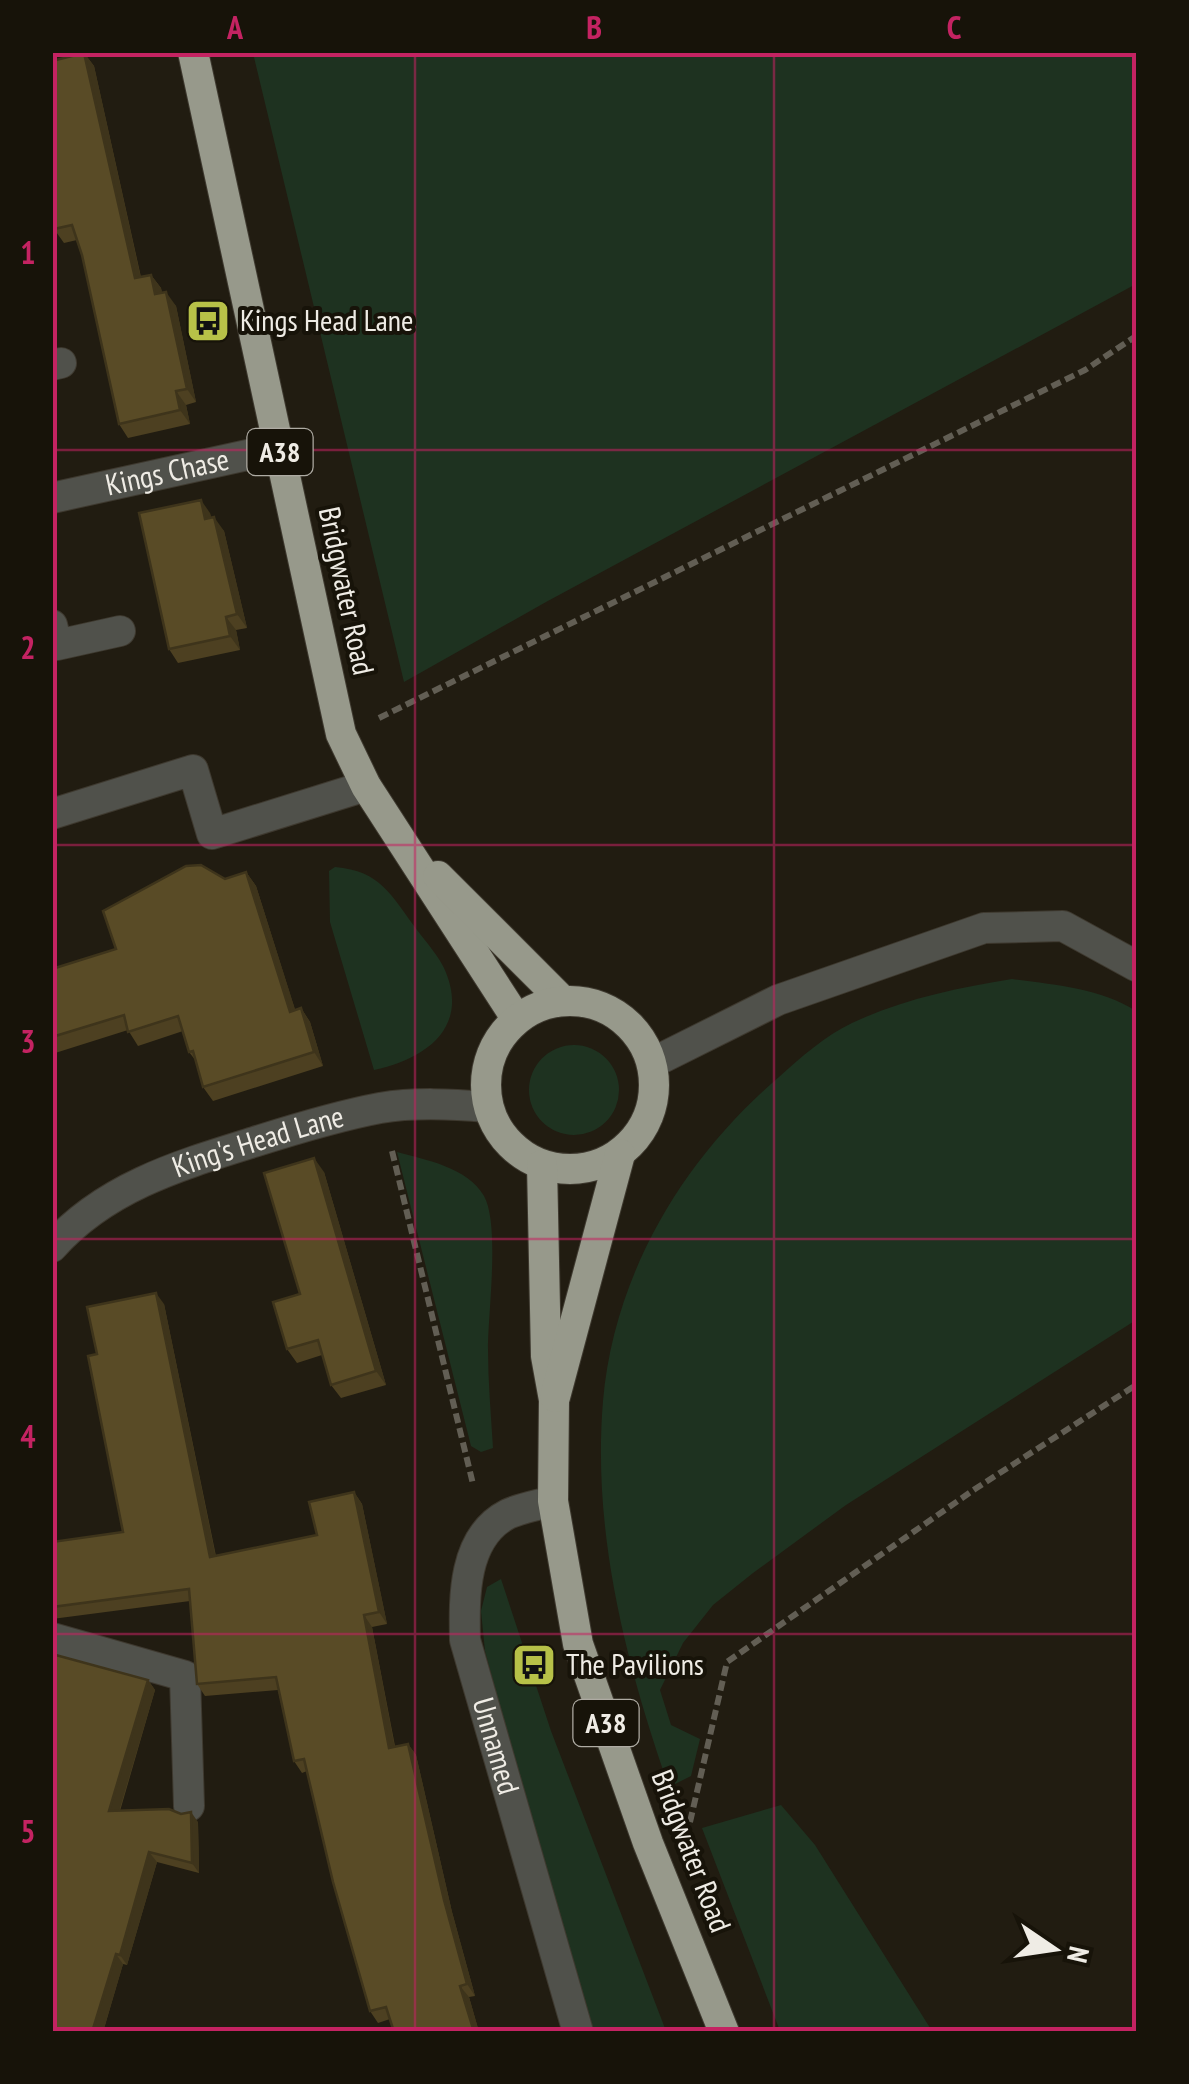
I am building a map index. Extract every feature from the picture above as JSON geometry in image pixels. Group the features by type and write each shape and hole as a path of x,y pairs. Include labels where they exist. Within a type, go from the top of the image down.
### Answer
{"highway":[{"name":"Bridgwater Road","path":"193,52 342,734 366,786 399,840 516,1018"},
{"name":"Bridgwater Road","path":"399,840 562,1000"},
{"path":"620,1154 566,1173 524,1158 502,1136 487,1108 485,1075 490,1059 496,1043 516,1018 562,1000 592,1002 618,1015 640,1036 652,1063"},
{"name":"A38","path":"620,1154 643,1129 654,1097 652,1063"},
{"name":"Bridgwater Road","path":"554,1400 620,1154"},
{"name":"Bridgwater Road","path":"542,1165 546,1356 554,1400 553,1501 578,1644 648,1843 724,2032"}],"street":[{"name":"Kings Chase","path":"52,498 279,448"},
{"path":"52,625 57,644 120,631"},
{"path":"52,814 193,770 212,834 366,786"},
{"path":"652,1063 778,1000 984,928 1063,926 1136,966"},
{"name":"King's Head Lane","path":"58,1229 118,1194 185,1164 312,1124 382,1108 453,1104 487,1108"},
{"path":"485,1534 507,1515 553,1501"},
{"name":"Unnamed","path":"485,1534 467,1576 466,1640 578,2032"},
{"path":"52,1638 185,1676 190,1806"}],"path":[{"path":"342,734 1085,370 1136,336"},
{"path":"382,1108 485,1534"},
{"path":"648,1843 688,1832 727,1662 975,1488 1136,1385"}],"green space":[{"path":"253,53 1136,53 1136,284 404,682"},
{"path":"335,867 364,874 384,887 438,958 451,989 452,1007 439,1037 411,1058 374,1070 330,922 329,871"},
{"path":"1012,979 1092,992 1136,1011 1136,1320 846,1505 713,1605 683,1643 660,1690 671,1725 700,1739 691,1776 669,1787 626,1646 603,1500 603,1401 610,1354 638,1264 684,1182 713,1144 744,1109 814,1047 852,1023 891,1007"},
{"path":"574,1045 606,1058 619,1090 606,1122 574,1135 542,1122 529,1090 542,1058"},
{"path":"397,1152 457,1171 477,1186 489,1209 492,1248 488,1361 493,1448 481,1452 471,1446"},
{"path":"501,1579 551,1731 666,2031 592,2031 568,1959 485,1651 481,1611 487,1587"},
{"path":"781,1805 815,1845 932,2031 780,2031 702,1828"}],"building":[{"path":"84,53 135,278 151,275 155,294 166,292 187,389 176,391 180,410 119,424 82,255 72,225 54,229 52,222 52,61"},
{"path":"201,500 205,519 214,517 237,614 226,617 230,636 169,649 139,513"},
{"path":"201,865 225,879 246,872 290,1012 301,1008 314,1052 203,1087 178,1016 128,1032 124,1015 52,1037 52,969 116,949 103,911 186,866"},
{"path":"314,1158 376,1371 331,1385 318,1340 287,1349 273,1302 300,1294 264,1173"},
{"path":"156,1293 210,1557 317,1535 309,1502 354,1492 379,1612 364,1615 389,1748 408,1744 467,1984 460,1986 474,2032 394,2032 386,2007 370,2011 333,1882 304,1759 294,1761 276,1677 197,1684 189,1589 52,1607 52,1542 123,1532 88,1356 97,1354 87,1307"},
{"path":"52,1654 148,1680 109,1811 191,1812 192,1863 149,1852 120,1955 116,1954 92,2032 52,2032"}],"place":[{"name":"Kings Head Lane","path":"208,321"},
{"name":"The Pavilions","path":"534,1665"}]}
